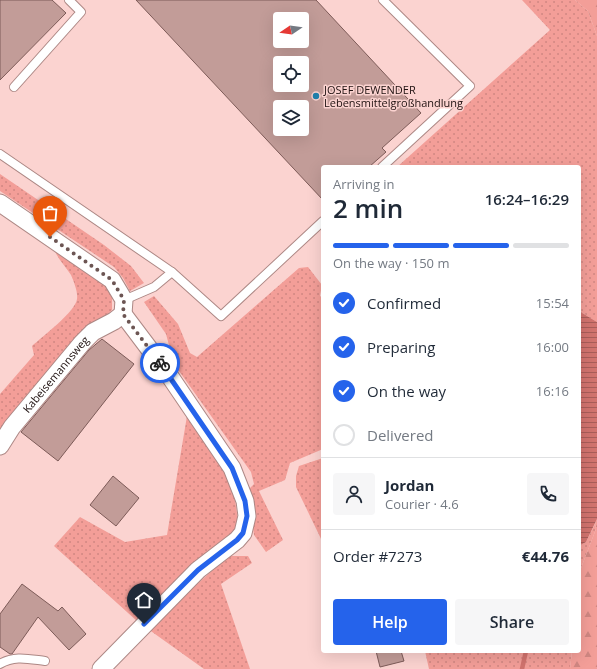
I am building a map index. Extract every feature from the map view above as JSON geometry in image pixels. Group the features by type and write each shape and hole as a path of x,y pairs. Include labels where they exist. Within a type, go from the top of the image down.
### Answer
{"street":[{"path":"0,203 112,280 123,307 232,468 245,501 247,516 243,533 237,540 198,570 101,669"},
{"name":"Kabeisemannsweg","path":"0,446 12,427 82,343 93,332 114,321 123,307"}],"lane":[{"path":"14,87 81,12 68,0"},
{"path":"383,0 470,86 384,165"},
{"path":"0,154 172,272 221,316 321,223"},
{"path":"123,307 154,287 172,272"},
{"path":"0,664 18,658 45,661"}],"green space":[{"path":"522,0 575,0 588,11 597,36 597,322 581,312 581,165 399,165 550,30"},
{"path":"575,0 597,0 597,36 588,11"},
{"path":"0,174 104,245 131,266 144,283 130,291 123,278 114,267 0,191"},
{"path":"53,244 104,282 112,293 112,310 0,432 0,394 34,355 32,346 65,317 77,299 76,290 71,275 58,257"},
{"path":"308,267 321,284 321,450 290,463 285,480 259,491 283,540 266,552 254,535 248,490 254,484 251,472 174,364 166,334 144,302 154,296 178,324 190,353 197,357 299,268"},
{"path":"187,416 215,450 230,481 237,512 236,530 138,622 54,546 80,517 125,542 167,535"},
{"path":"321,459 321,539 296,487 296,476 299,466"},
{"path":"597,519 597,669 570,669 572,653 581,653 581,568 596,529 595,524"},
{"path":"595,524 596,529 581,568 581,545 586,542"},
{"path":"228,556 248,556 252,563 221,584 250,669 204,669 148,629"},
{"path":"425,653 572,653 570,669 429,669"}],"shaded area":[{"path":"581,312 597,322 597,519 586,542 581,545"}],"building":[{"path":"0,0 52,0 66,13 0,80"},
{"name":"JOSEF DEWENDER Lebensmittelgroßhandlung","path":"136,0 316,0 421,113 382,148 386,152 371,165 321,165 321,198"},
{"path":"102,339 134,364 58,461 21,432 89,350"},
{"path":"113,476 139,498 116,526 90,505"},
{"path":"22,584 58,611 62,607 86,634 69,650 38,617 12,654 0,647 0,614"},
{"path":"376,653 402,653 404,661 380,667"}],"waterway":[{"path":"522,669 526,653"}],"way so far":[{"path":"50,237 112,280 124,300 123,314 160,363"}],"place":[{"name":"JOSEF DEWENDER Lebensmittelgroßhandlung","path":"316,96"}],"route":[{"path":"144,624 198,570 237,540 243,533 247,516 245,501 232,468 160,363"}]}
